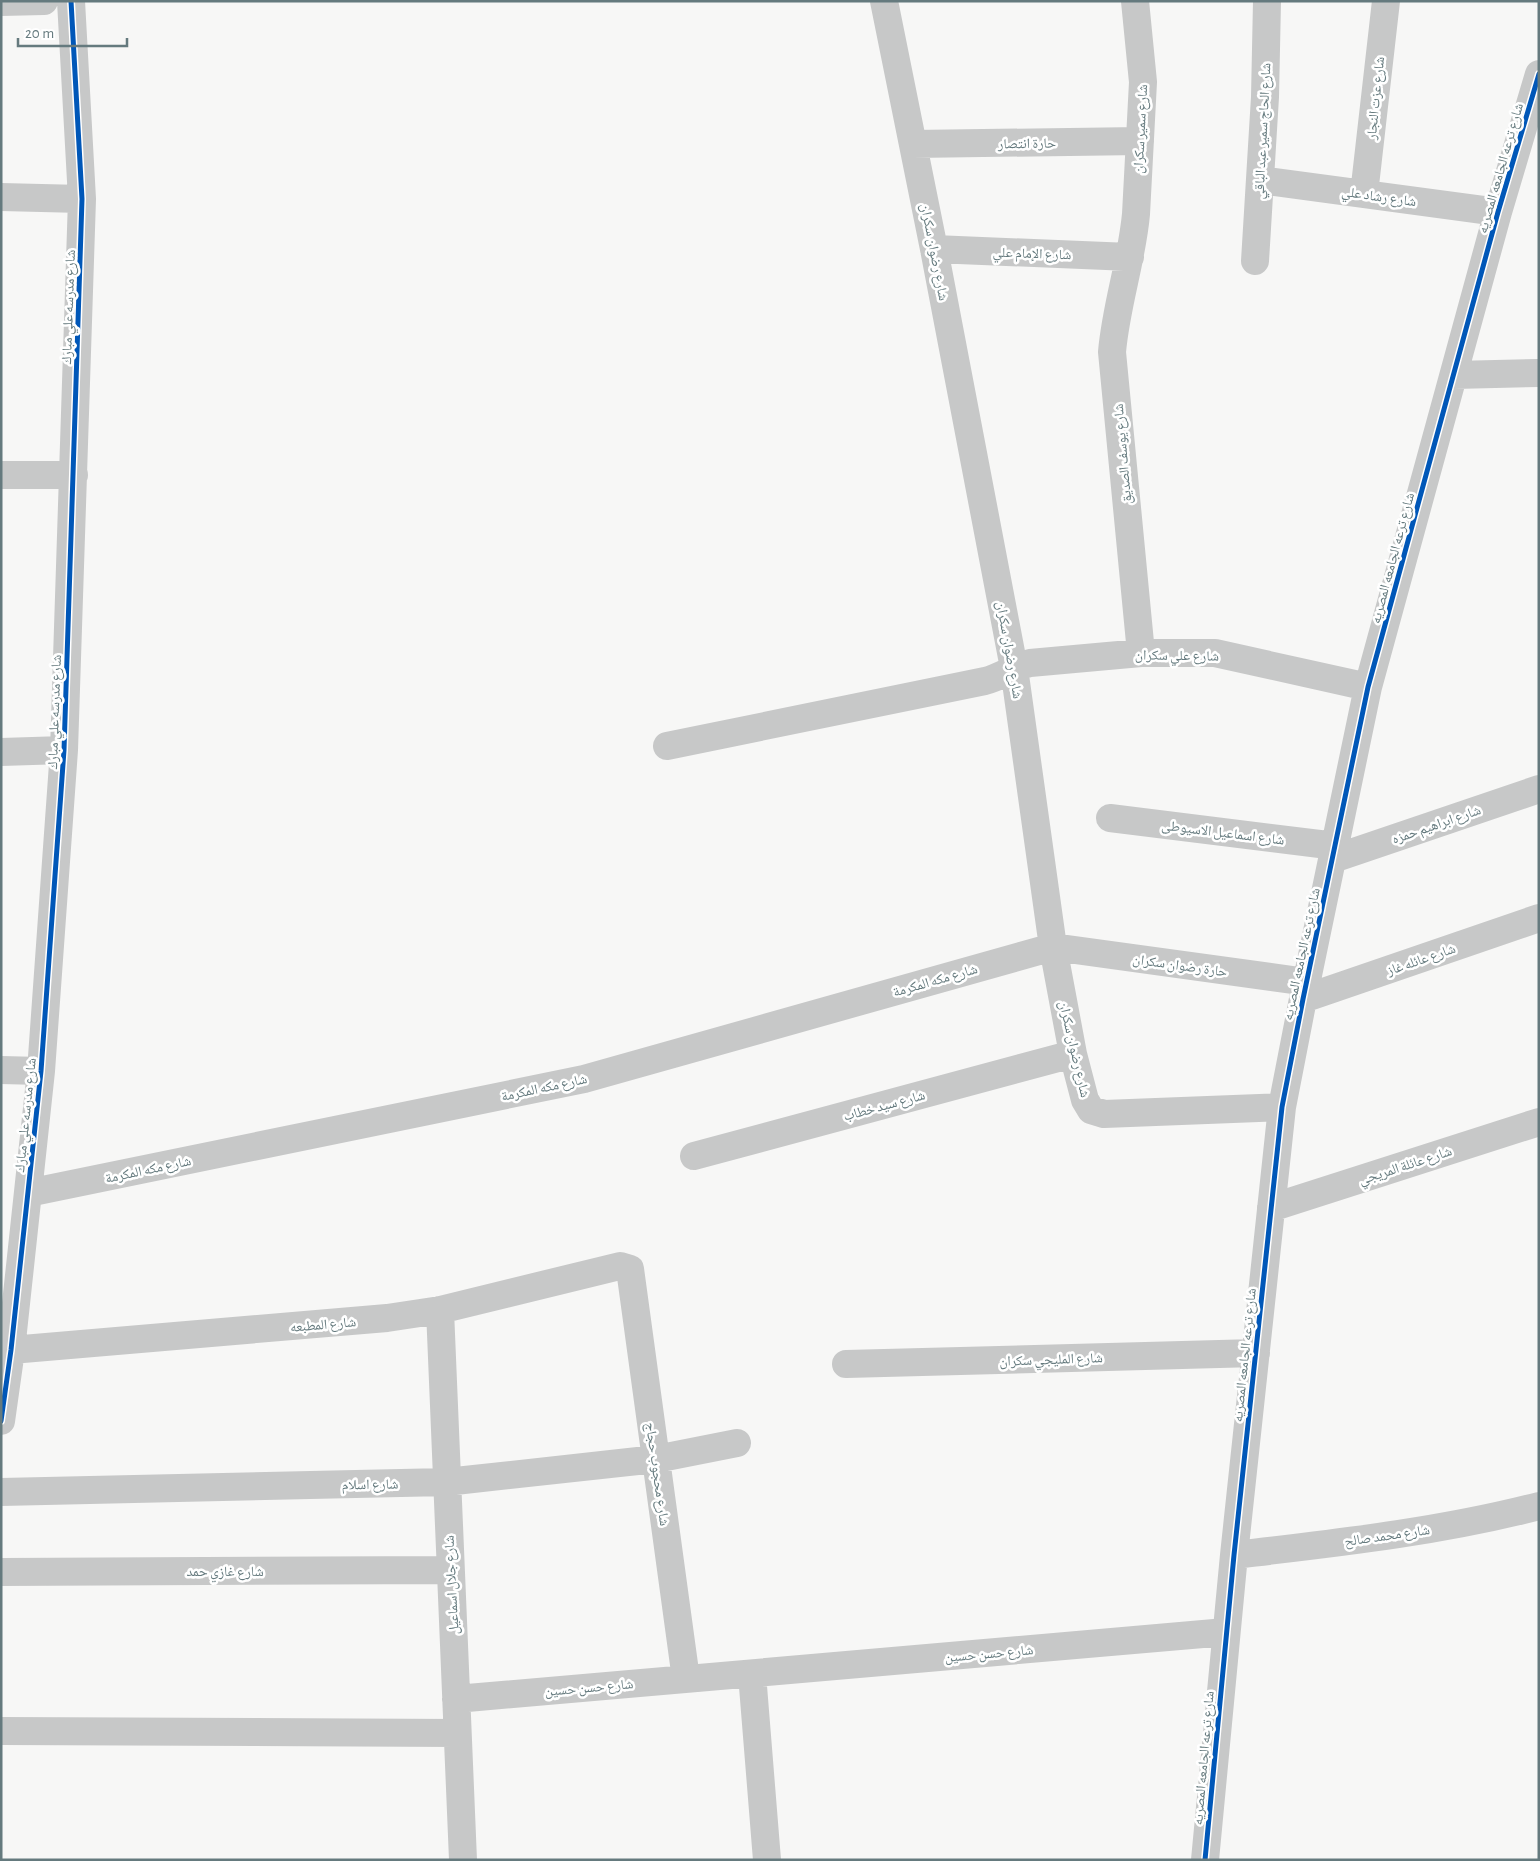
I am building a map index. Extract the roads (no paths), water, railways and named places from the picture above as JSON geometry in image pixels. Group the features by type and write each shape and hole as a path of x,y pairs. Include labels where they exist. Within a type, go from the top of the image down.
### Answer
{"street":[{"path":"1,2 44,1"},
{"name":"شارع مدرسه علي مبارك","path":"1,1421 5,1378 11,1350 41,1071 64,750 82,199 71,1"},
{"name":"شارع رضوان سكران","path":"884,1 934,249 1014,668 1053,947 1085,1100 1091,1110 1104,1114 1282,1107"},
{"name":"شارع سمير سكران","path":"1130,257 1135,228 1143,82 1135,1"},
{"name":"شارع الحاج سمير عبد الباقي","path":"1254,261 1265,97 1267,1"},
{"name":"شارع عزت النجار","path":"1364,194 1386,1"},
{"name":"شارع ترعه الجامعه المصريه","path":"1206,1860 1226,1632 1282,1107 1368,687 1498,212 1539,74"},
{"name":"حارة انتصار","path":"913,144 1140,141"},
{"name":"شارع رشاد علي","path":"1260,180 1498,212"},
{"path":"1,197 82,199"},
{"name":"شارع الإمام علي","path":"934,249 1130,257"},
{"name":"شارع يوسف الصديق","path":"1130,257 1112,352 1141,653"},
{"path":"1454,375 1539,373"},
{"path":"1,475 74,475"},
{"name":"شارع علي سكران","path":"668,746 985,681 1030,663 1141,653 1215,653 1368,687"},
{"path":"1,752 64,750"},
{"name":"شارع ابراهيم حمزه","path":"1334,852 1539,789"},
{"name":"شارع اسماعيل الاسيوطى","path":"1110,818 1334,852"},
{"name":"شارع عائله غاز","path":"1305,991 1539,918"},
{"name":"حارة رضوان سكران","path":"1053,947 1305,991"},
{"name":"شارع مكه المكرمة","path":"28,1193 584,1079 1053,947"},
{"name":"شارع سيد خطاب","path":"694,1156 1074,1054"},
{"path":"1,1070 41,1071"},
{"name":"شارع عائلة المريجي","path":"1271,1208 1539,1122"},
{"name":"شارع المطبعه","path":"11,1350 387,1318 440,1310 620,1266 630,1269"},
{"name":"شارع محجوب حجاج","path":"630,1269 686,1679"},
{"name":"شارع جلال اسماعيل","path":"440,1310 463,1860"},
{"name":"شارع المليجي سكران","path":"846,1364 1256,1353"},
{"name":"شارع اسلام","path":"1,1492 446,1482 656,1459 737,1443"},
{"name":"شارع محمد صالح","path":"1234,1555 1384,1537 1465,1523 1539,1506"},
{"name":"شارع غازي حمد","path":"1,1572 450,1570"},
{"name":"شارع حسن حسين","path":"456,1699 1226,1632"},
{"path":"752,1674 767,1860"},
{"path":"1,1731 457,1733"}]}
